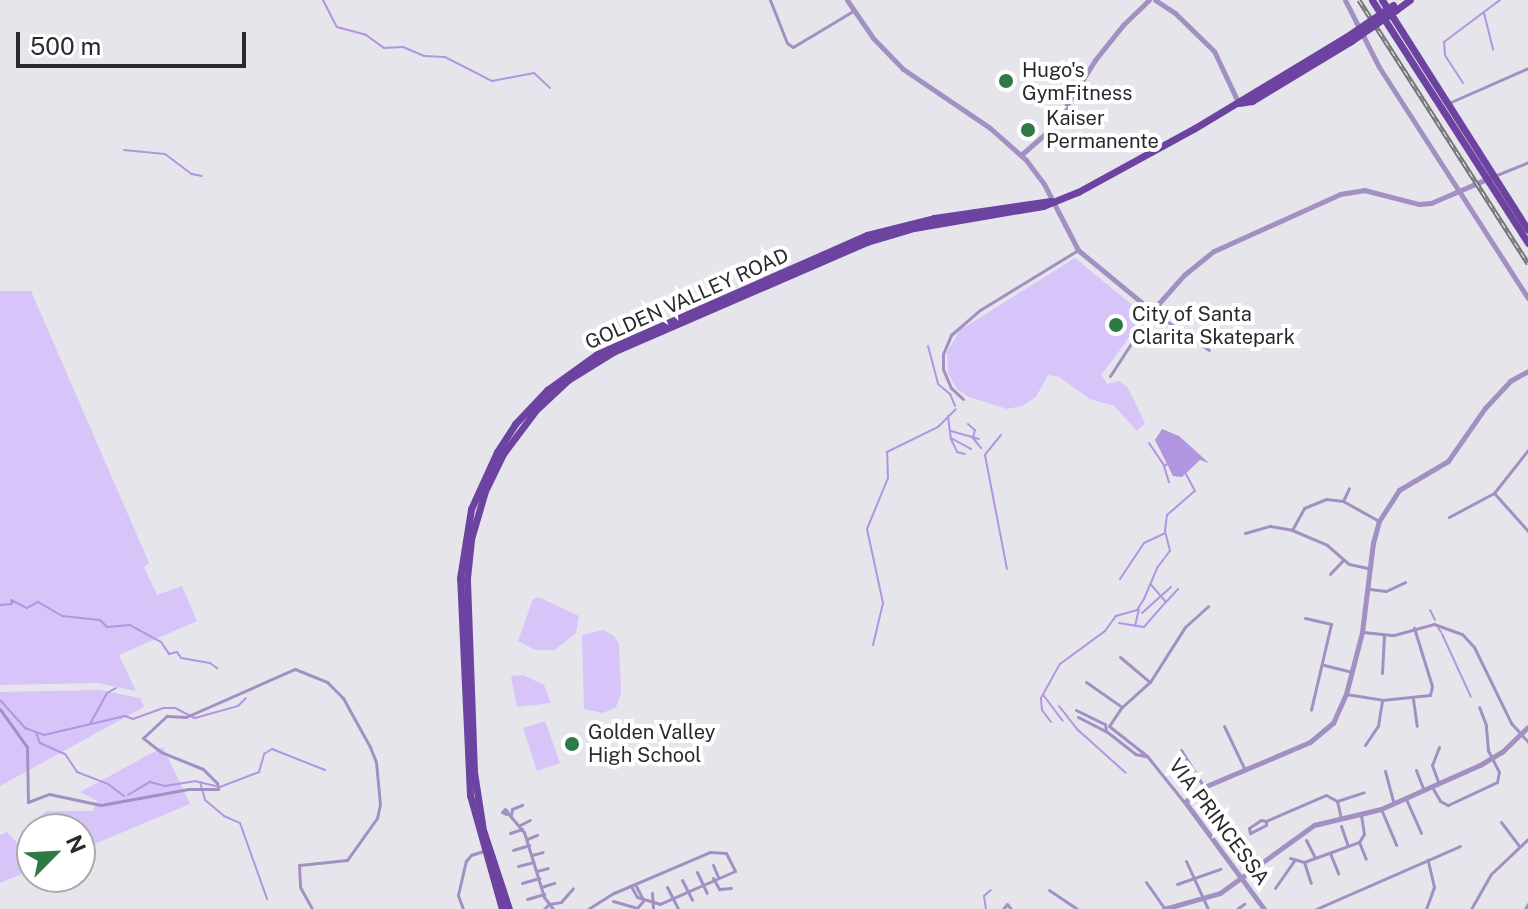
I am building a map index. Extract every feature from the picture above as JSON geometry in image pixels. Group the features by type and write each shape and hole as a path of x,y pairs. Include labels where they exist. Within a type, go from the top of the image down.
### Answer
{"main road":[{"path":"1372,0 1490,178 1528,243"},
{"path":"1382,0 1443,105"},
{"name":"GOLDEN VALLEY ROAD","path":"509,909 483,830 474,772 467,578 471,539 485,491 520,429 557,389 605,356 867,242 914,228 1043,206 1098,182 1239,103 1246,95 1348,39 1396,5 1410,0"},
{"path":"1490,178 1528,230"},
{"name":"GOLDEN VALLEY ROAD","path":"502,909 483,851 470,795 460,578 462,548 471,509 497,452 531,406 566,375 613,346 867,235 934,218 1051,201"}],"street":[{"path":"770,0 787,43 793,47 853,11"},
{"path":"847,0 876,42 903,69 981,122 1021,155 1040,177 1078,250 1152,311 1209,350"},
{"path":"1021,155 1053,127 1095,60 1123,25 1149,0"},
{"path":"1155,0 1176,14 1214,51 1239,103"},
{"path":"1345,0 1377,62 1528,298"},
{"path":"1443,105 1528,68"},
{"path":"1110,376 1152,311 1184,275 1214,251 1340,194 1364,190 1419,204 1460,192 1528,162"},
{"path":"963,399 951,388 943,369 943,354 951,335 972,315 1078,250"},
{"path":"1185,802 1204,787 1318,737 1333,723 1346,694 1362,632 1370,589 1373,543 1379,521 1399,490 1448,461 1496,396 1510,381 1528,371"},
{"path":"1449,517 1494,493 1528,450"},
{"path":"1343,501 1349,488"},
{"path":"1494,493 1528,531"},
{"path":"1292,530 1304,508 1326,499 1343,501 1379,521"},
{"path":"1245,533 1270,526 1292,530 1327,545 1356,567 1372,568"},
{"path":"1330,574 1343,560"},
{"path":"1370,589 1386,591 1405,582"},
{"path":"1086,682 1122,707 1150,682 1175,639 1208,606"},
{"path":"1305,618 1331,624 1311,710"},
{"path":"1362,632 1384,636 1414,628 1444,625 1470,641 1511,723 1528,742"},
{"path":"1346,694 1382,700 1430,695 1432,690 1414,628"},
{"path":"1382,673 1384,636"},
{"path":"1120,657 1150,682"},
{"path":"1323,665 1352,672"},
{"path":"0,709 27,747 28,802 49,794 101,805 189,789 213,791 217,783 203,769 161,752 143,738 143,734 167,716 186,717 299,668 327,682 343,698 370,747 380,787 377,818 347,860 304,864 297,869 300,887 312,909"},
{"path":"1413,699 1417,726"},
{"path":"1365,745 1378,726 1382,700"},
{"name":"VIA PRINCESSA","path":"1122,707 1109,726 1147,756 1264,909"},
{"path":"1432,787 1440,801 1448,805 1493,785 1499,772 1492,759 1479,707"},
{"name":"VIA PRINCESSA","path":"1076,710 1105,724 1106,731"},
{"name":"VIA PRINCESSA","path":"1078,717 1106,731 1135,754 1147,756"},
{"path":"1224,726 1245,770"},
{"path":"1146,882 1164,909 1205,900 1241,878 1301,832 1341,818 1381,809 1424,791 1492,759 1528,727"},
{"path":"1439,747 1432,765 1439,784"},
{"path":"1181,750 1204,787"},
{"path":"1416,770 1424,791"},
{"path":"1385,771 1394,804"},
{"path":"1337,801 1364,792"},
{"path":"1266,821 1319,797 1330,796 1337,801 1341,818"},
{"path":"1406,799 1421,833"},
{"path":"522,805 509,813 527,839 548,908 561,902 573,888"},
{"path":"1381,809 1396,845"},
{"path":"1275,888 1292,860 1304,862 1359,842 1364,834 1361,814"},
{"path":"510,833 530,820"},
{"path":"1501,822 1519,846"},
{"path":"1341,826 1348,846"},
{"path":"527,839 537,835"},
{"path":"1471,909 1491,874 1528,839"},
{"path":"1306,840 1315,858"},
{"path":"1359,842 1366,859"},
{"path":"513,850 529,845"},
{"path":"1316,909 1460,846"},
{"path":"588,909 718,850 728,855 735,871 702,882 673,899 653,906"},
{"path":"463,909 458,895 466,861 471,855 483,851"},
{"path":"532,855 543,852"},
{"path":"1330,853 1338,873"},
{"path":"1426,909 1434,887 1428,859"},
{"path":"1186,861 1208,909"},
{"path":"518,866 534,862"},
{"path":"1304,862 1311,883"},
{"path":"713,865 719,889 731,888"},
{"path":"537,871 548,868"},
{"path":"1177,884 1220,869"},
{"path":"697,872 707,893"},
{"path":"522,883 539,878"},
{"path":"682,880 692,900"},
{"path":"541,887 554,883"},
{"path":"633,886 643,900 653,906"},
{"path":"667,887 679,909"},
{"path":"1049,890 1077,909"},
{"path":"652,893 653,906"},
{"path":"527,899 544,894"},
{"path":"613,901 637,908 643,900"},
{"path":"1003,909 1007,904 1011,909"},
{"path":"1237,909 1244,904"}],"shaded area":[{"path":"1075,258 1142,313 1126,342 1101,375 1107,384 1119,381 1128,388 1145,423 1137,431 1114,406 1090,399 1059,377 1048,375 1036,397 1022,406 1007,409 969,397 957,389 948,373 947,352 960,330"},
{"path":"0,291 31,291 149,563 144,567 157,595 182,586 197,621 119,655 136,691 98,683 0,685"},
{"path":"1162,429 1179,436 1209,463 1200,460 1182,477 1173,476 1155,440"},
{"path":"538,597 579,616 576,633 555,650 535,650 518,641 533,599"},
{"path":"603,630 614,636 619,644 621,693 616,707 603,713 584,709 582,635"},
{"path":"523,675 544,685 551,703 517,707 511,676"},
{"path":"99,690 140,698 144,707 0,786 0,692"},
{"path":"545,721 560,763 537,771 523,728"},
{"path":"163,747 190,804 96,843 96,813 44,813 93,811 97,801 80,792"},
{"path":"7,832 16,842 16,876 0,883 0,835"}],"waterway":[{"path":"323,0 337,27 366,35 384,48 403,47 424,56 445,57 492,81 534,73 550,88"},
{"path":"1463,83 1445,55 1444,42 1500,0"},
{"path":"1484,13 1493,50"},
{"path":"124,150 165,154 192,174 202,176"},
{"path":"928,346 938,384 950,394 955,406"},
{"path":"873,645 883,603 867,529 888,478 887,452 938,427 956,409"},
{"path":"948,416 951,439 957,452 965,454"},
{"path":"968,424 975,430 973,438 981,448"},
{"path":"951,431 979,439"},
{"path":"1001,435 985,455 1007,569"},
{"path":"951,438 971,449"},
{"path":"1149,443 1164,465"},
{"path":"1169,463 1164,466 1169,482"},
{"path":"1051,722 1042,710 1041,698 1060,664 1105,631 1116,616 1137,610 1144,599 1157,568 1170,551 1165,531 1167,515 1195,491 1186,474"},
{"path":"1120,579 1144,543 1165,533"},
{"path":"1119,623 1144,627 1166,602 1151,585"},
{"path":"1142,613 1171,587"},
{"path":"1166,602 1178,589"},
{"path":"0,605 12,604 11,600 27,608 38,602 62,616 100,620 107,627 130,625 161,642 169,654 177,652 181,658 210,663 217,668"},
{"path":"1135,626 1139,609"},
{"path":"1430,610 1435,620"},
{"path":"1438,628 1441,632"},
{"path":"1442,634 1471,697"},
{"path":"90,724 107,693 116,688"},
{"path":"1044,696 1063,721"},
{"path":"0,700 25,728 44,735 125,716 133,719 164,708 175,708 195,718 238,706 246,698"},
{"path":"1059,706 1078,730 1126,773"},
{"path":"36,733 40,743 65,754 77,772 108,784 124,796"},
{"path":"220,787 259,772 264,754 272,749 325,770"},
{"path":"128,795 150,782 165,786 195,781 215,786"},
{"path":"200,782 205,800 224,816 240,823 267,899"},
{"path":"986,909 984,896 991,890"}],"railway":[{"path":"1359,0 1528,263"}],"place":[{"name":"Hugo's GymFitness","path":"1006,81"},
{"name":"Kaiser Permanente","path":"1028,130"},
{"name":"City of Santa Clarita Skatepark","path":"1116,325"},
{"name":"Golden Valley High School","path":"572,744"}]}
